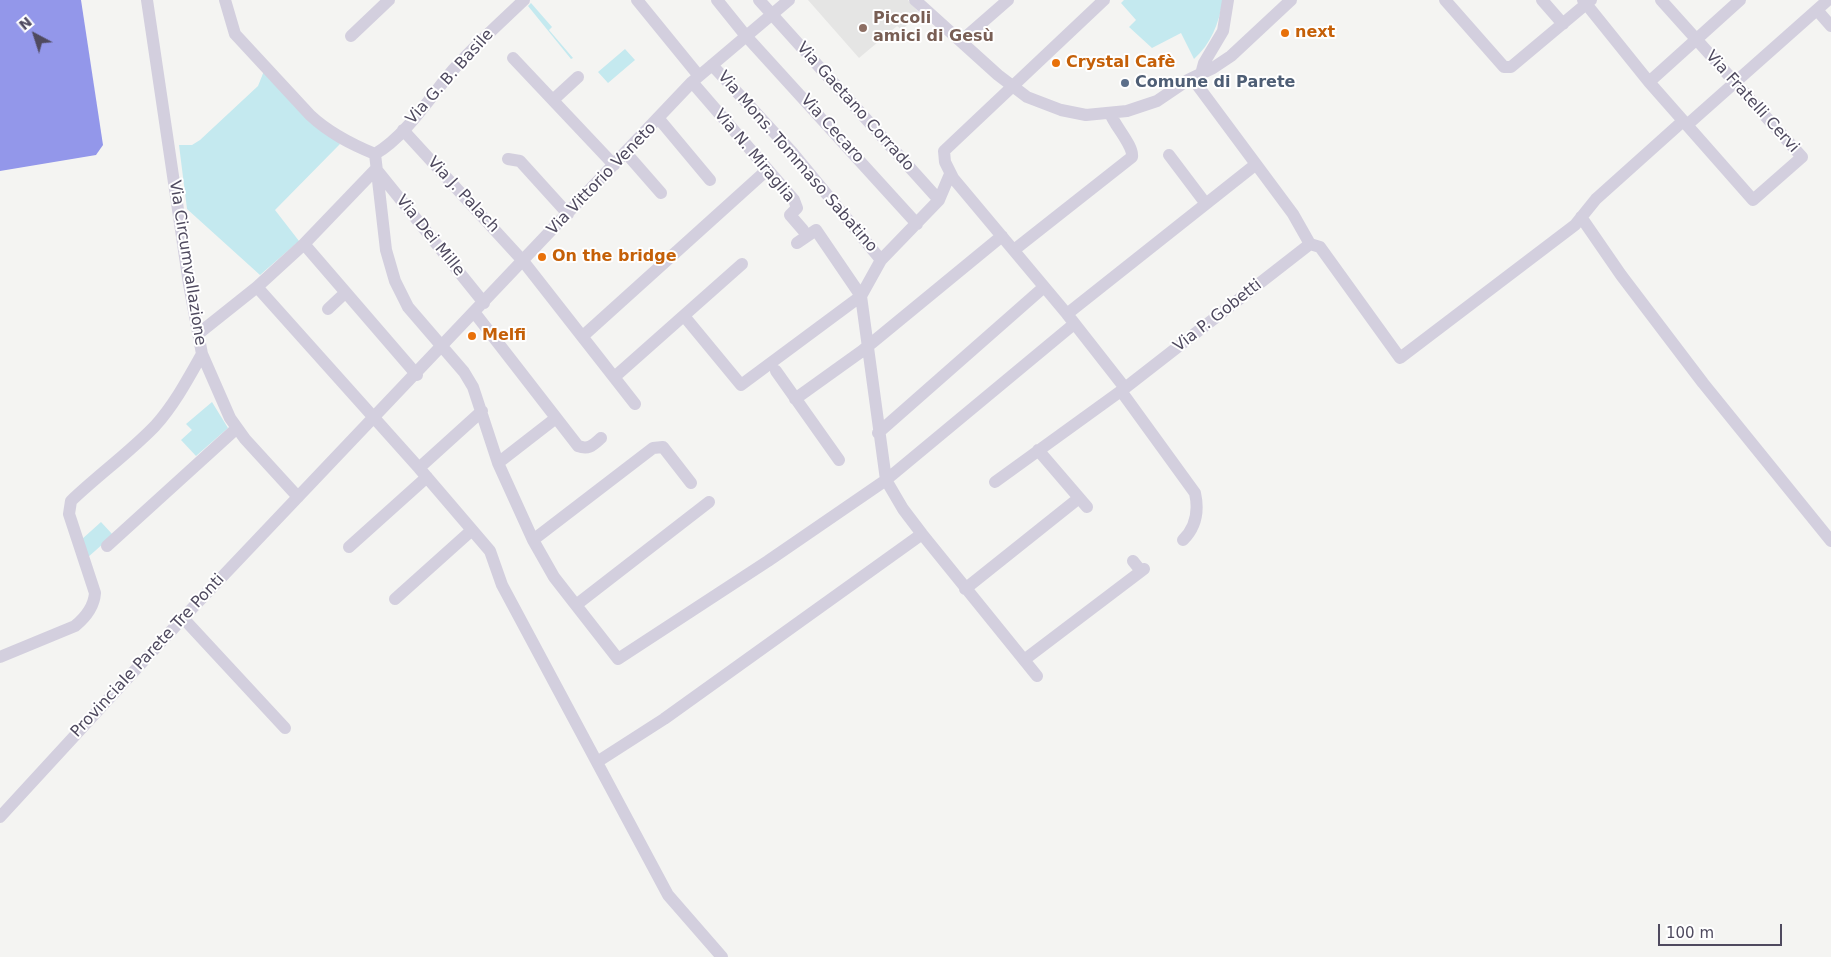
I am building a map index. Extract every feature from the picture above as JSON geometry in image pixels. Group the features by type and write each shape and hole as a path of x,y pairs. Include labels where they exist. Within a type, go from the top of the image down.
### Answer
{"street":[{"name":"Via Circumvallazione","path":"147,0 202,354 219,396 237,428 298,497"},
{"path":"225,0 235,34 310,115 322,127 375,154 386,250 395,281 408,307 464,372 482,411 498,463 533,540 554,577 618,659 768,561 886,480 1070,319 1255,165"},
{"path":"350,36 390,0"},
{"name":"Via G. B. Basile","path":"375,154 384,149 403,130 482,39 524,0"},
{"name":"Via N. Miraglia","path":"637,0 766,170 794,200 797,208 790,215 803,230"},
{"name":"Via Cecaro","path":"718,0 746,36 918,224"},
{"name":"Via Gaetano Corrado","path":"759,0 867,118 938,200"},
{"name":"Via Vittorio Veneto","path":"298,497 417,375 523,260 696,79 789,0"},
{"path":"915,0 1013,88 1027,97 1061,110 1086,114 1127,111 1157,101 1231,56 1291,0"},
{"path":"961,41 1008,0"},
{"path":"1104,0 1013,88 944,151 945,162 950,174 1070,319 1123,390 1195,493 1197,509 1194,522 1183,540"},
{"path":"1196,76 1223,31 1228,0"},
{"path":"1445,0 1504,67 1511,67 1563,24 1586,1 1649,82 1685,123"},
{"path":"1542,0 1563,24"},
{"name":"Via Fratelli Cervi","path":"1660,0 1802,157 1754,200 1685,123"},
{"path":"1649,82 1740,0"},
{"path":"1196,76 1255,165 1292,214 1310,244 1320,247 1400,358 1575,225 1596,199 1734,83 1828,0"},
{"path":"1816,10 1831,26"},
{"path":"513,58 614,165"},
{"name":"Via Mons. Tommaso Sabatino","path":"712,65 792,152 881,260"},
{"path":"552,100 578,77"},
{"path":"1014,250 1132,157 1131,148 1116,126 1110,112"},
{"path":"659,119 710,180"},
{"name":"Via J. Palach","path":"403,130 523,260 634,404"},
{"path":"626,153 661,193"},
{"path":"1169,155 1206,204"},
{"path":"508,160 520,161 568,214"},
{"path":"198,334 257,287 304,244 376,169"},
{"name":"Via Dei Mille","path":"376,169 484,303"},
{"path":"583,336 766,170"},
{"path":"684,316 741,385 861,296 881,260 918,224 938,200 950,174"},
{"path":"1581,217 1703,383 1831,541"},
{"path":"797,243 816,230 861,296 878,433 886,480 922,534 1037,676"},
{"path":"795,399 867,347 1002,236"},
{"path":"304,244 417,375"},
{"name":"Via P. Gobetti","path":"995,482 1123,390 1310,244"},
{"path":"619,373 742,264"},
{"path":"257,287 423,472 490,551 502,585 668,895 722,957"},
{"path":"878,433 1044,287"},
{"path":"328,309 345,292"},
{"path":"474,312 578,446 590,447 601,438"},
{"path":"0,658 75,626 84,619 94,603 95,593 69,514 71,501 108,470 155,425 172,404 202,354"},
{"path":"776,371 838,460"},
{"path":"349,547 482,411"},
{"path":"498,463 556,418"},
{"path":"107,546 237,428"},
{"path":"533,540 653,448 663,447 691,483"},
{"path":"965,589 1083,502 1038,450"},
{"name":"Provinciale Parete Tre Ponti","path":"0,817 183,618 298,497"},
{"path":"576,605 709,502"},
{"path":"395,599 472,530"},
{"path":"597,762 672,714 922,534"},
{"path":"1024,660 1139,567"},
{"path":"183,618 284,728"}],"shaded area":[{"name":"Piccoli amici di Gesù","path":"808,0 908,0 919,13 902,30 897,26 859,58"},
{"path":"1124,0 1223,0 1210,40 1194,59 1181,33 1152,48 1129,27 1136,20 1121,3"},
{"path":"531,3 552,27 549,30 573,58 571,59 528,6"},
{"path":"625,49 635,60 608,83 598,72"},
{"path":"264,71 340,144 275,210 299,241 260,275 187,209 179,145 192,145 200,140 258,86"},
{"path":"212,402 228,428 196,456 181,440 192,430 186,424"},
{"path":"101,522 113,535 87,558 81,540"}],"water":[{"path":"0,0 81,0 103,145 96,155 0,171"}],"place":[{"name":"Piccoli amici di Gesù","path":"863,28"},
{"name":"next","path":"1285,33"},
{"name":"Crystal Cafè","path":"1056,63"},
{"name":"Comune di Parete","path":"1125,83"},
{"name":"On the bridge","path":"542,257"},
{"name":"Melfi","path":"472,336"}]}
